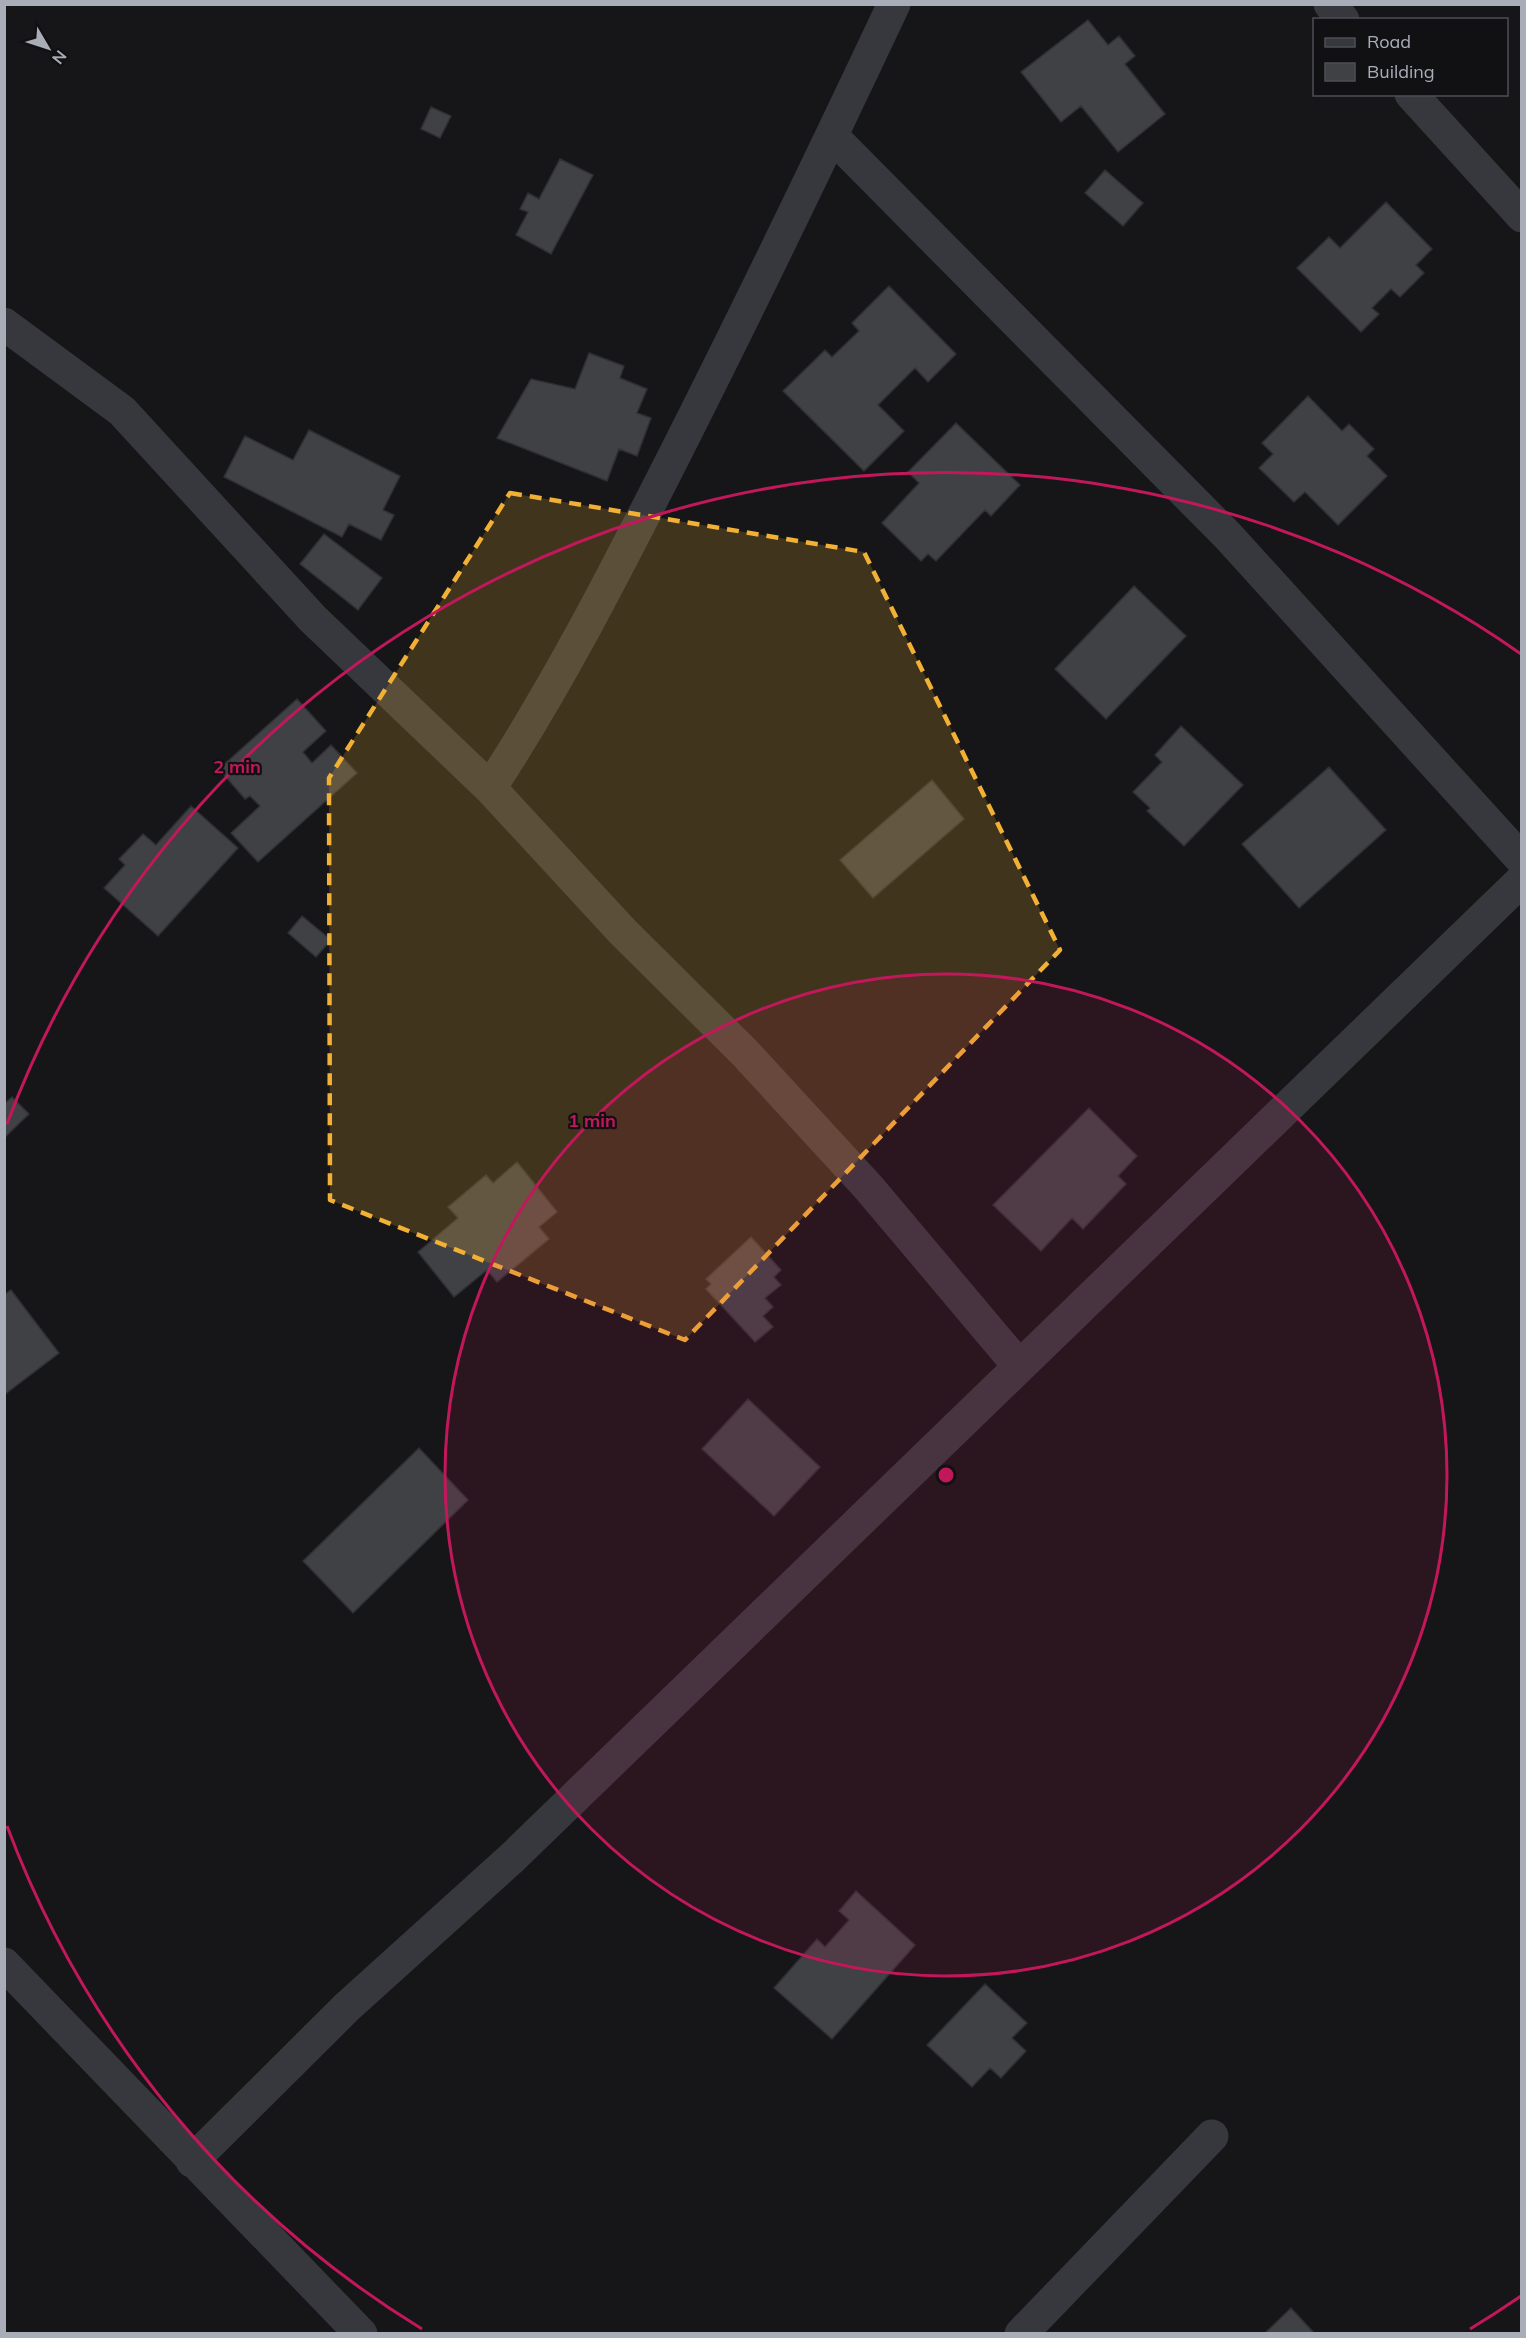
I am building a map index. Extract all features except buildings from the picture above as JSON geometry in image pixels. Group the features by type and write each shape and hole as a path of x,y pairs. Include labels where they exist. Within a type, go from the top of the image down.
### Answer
{"street":[{"path":"490,788 534,721 595,610 832,136 894,4"},
{"path":"1330,4 1341,18"},
{"path":"1413,96 1521,216"},
{"path":"832,136 1228,536 1521,860"},
{"path":"4,324 122,411 313,619 490,788 623,932 745,1053 869,1188 1019,1366"},
{"path":"192,2161 347,2007 513,1857 1521,880"},
{"path":"4,1964 361,2334"},
{"path":"1022,2334 1212,2136"}],"highlighted area":[{"path":"510,493 864,552 1060,950 685,1340 330,1200 329,778"}]}
